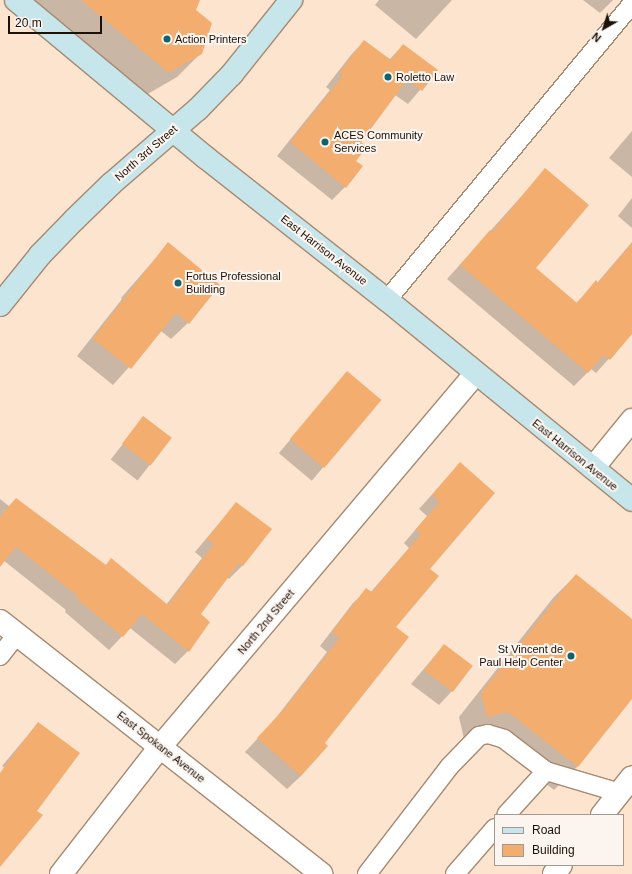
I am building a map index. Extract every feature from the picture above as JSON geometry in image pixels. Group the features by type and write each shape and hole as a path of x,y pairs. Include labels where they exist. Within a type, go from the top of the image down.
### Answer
{"main road":[{"name":"East Harrison Avenue","path":"16,0 632,500"},
{"name":"North 3rd Street","path":"0,305 40,255 74,220 111,184 174,129 232,74 291,0"}],"street":[{"name":"North 2nd Street","path":"61,874 160,747 475,374"},
{"path":"593,468 632,420"},
{"name":"East Spokane Avenue","path":"0,621 321,874"},
{"path":"603,814 626,785"},
{"path":"554,874 560,866"}],"lane":[{"path":"387,300 632,4"},
{"path":"0,656 17,634"},
{"path":"367,874 449,767 479,736 488,734 504,739 546,772 626,785"},
{"path":"507,814 546,772"},
{"path":"455,874 494,829"}],"building":[{"name":"Action Printers","path":"81,0 200,0 196,10 212,23 202,54 169,73"},
{"path":"364,40 391,60 403,44 438,70 422,91 407,80 361,142 367,147 356,161 363,166 346,188 290,142 343,76 339,73"},
{"path":"545,168 589,205 536,268 577,303 596,280 598,283 632,243 632,334 610,360 604,355 588,373 460,265 490,230 492,232"},
{"path":"168,242 220,285 189,324 176,313 131,369 93,339"},
{"path":"347,371 381,400 324,468 290,439"},
{"path":"143,416 172,438 151,466 122,444"},
{"path":"460,462 495,493 430,569 439,576 396,627 409,637 325,743 328,746 301,776 257,738 285,708 340,638 332,632 366,588 372,592 421,534 416,529 440,502 432,495"},
{"path":"16,498 106,565 111,558 168,605 214,544 207,539 236,502 272,529 243,566 239,563 201,614 210,622 189,652 142,614 123,637 77,599 79,597 16,547 0,567 0,517"},
{"name":"St Vincent de Paul Help Center","path":"576,574 632,619 632,699 578,767 508,712 487,717 481,693"},
{"path":"444,644 473,666 453,692 424,670"},
{"path":"38,722 80,753 37,811 43,815 0,867 0,773"}],"place":[{"name":"Action Printers","path":"167,39"},
{"name":"Roletto Law","path":"388,77"},
{"name":"ACES Community Services","path":"325,142"},
{"name":"Fortus Professional Building","path":"178,283"},
{"name":"St Vincent de Paul Help Center","path":"571,656"}]}
